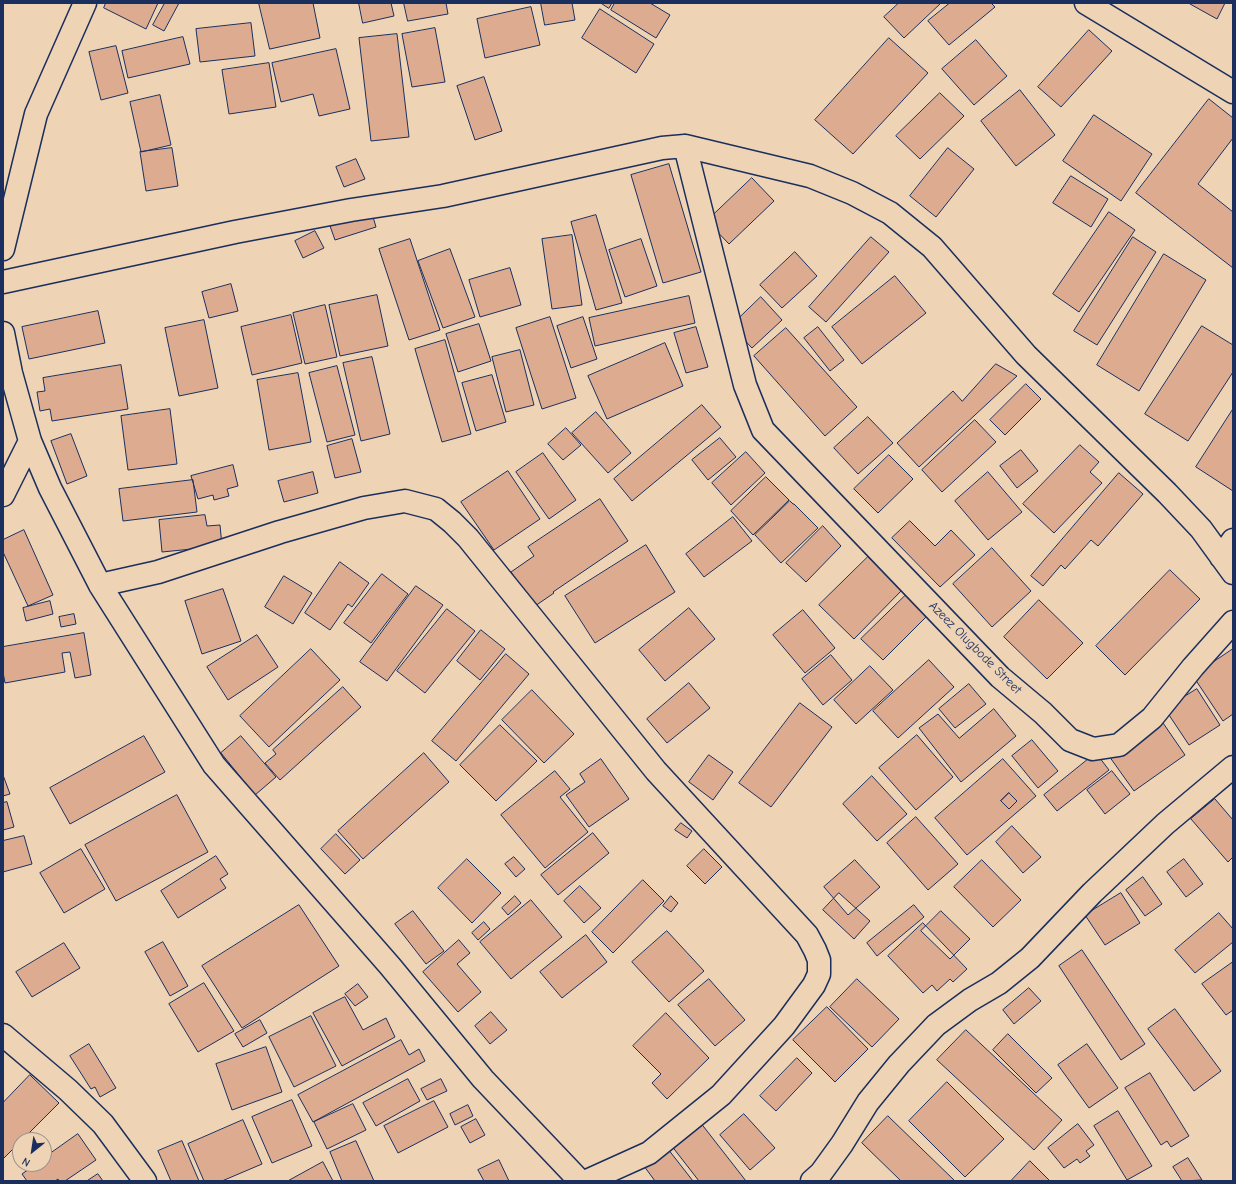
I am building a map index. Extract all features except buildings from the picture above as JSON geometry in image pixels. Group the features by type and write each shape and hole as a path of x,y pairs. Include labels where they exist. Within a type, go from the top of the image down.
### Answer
{"street":[{"path":"3,249 36,114 85,3"},
{"path":"1086,3 1233,92"},
{"path":"3,282 235,232 351,210 443,196 662,148 685,146 810,176 852,193 890,213 932,247 1026,355 1167,493 1229,557"},
{"name":"Azeez Olugbode Street","path":"685,146 745,385 763,430 1000,677 1043,713 1070,740 1093,749 1119,745 1152,718 1193,667 1233,622"},
{"path":"3,333 11,373 30,440 50,488 100,585 214,765 390,966 483,1079 580,1181"},
{"path":"3,495 30,440"},
{"path":"100,585 158,572 280,532 364,508 405,501 436,509 468,538 656,771 807,935 819,960 819,974 814,985 778,1031 721,1095 649,1153 587,1181"},
{"path":"812,1181 821,1173 868,1102 899,1064 936,1025 970,1000 999,983 1030,958 1092,893 1154,835 1233,767"},
{"path":"3,1035 68,1090 103,1124 145,1181"}]}
